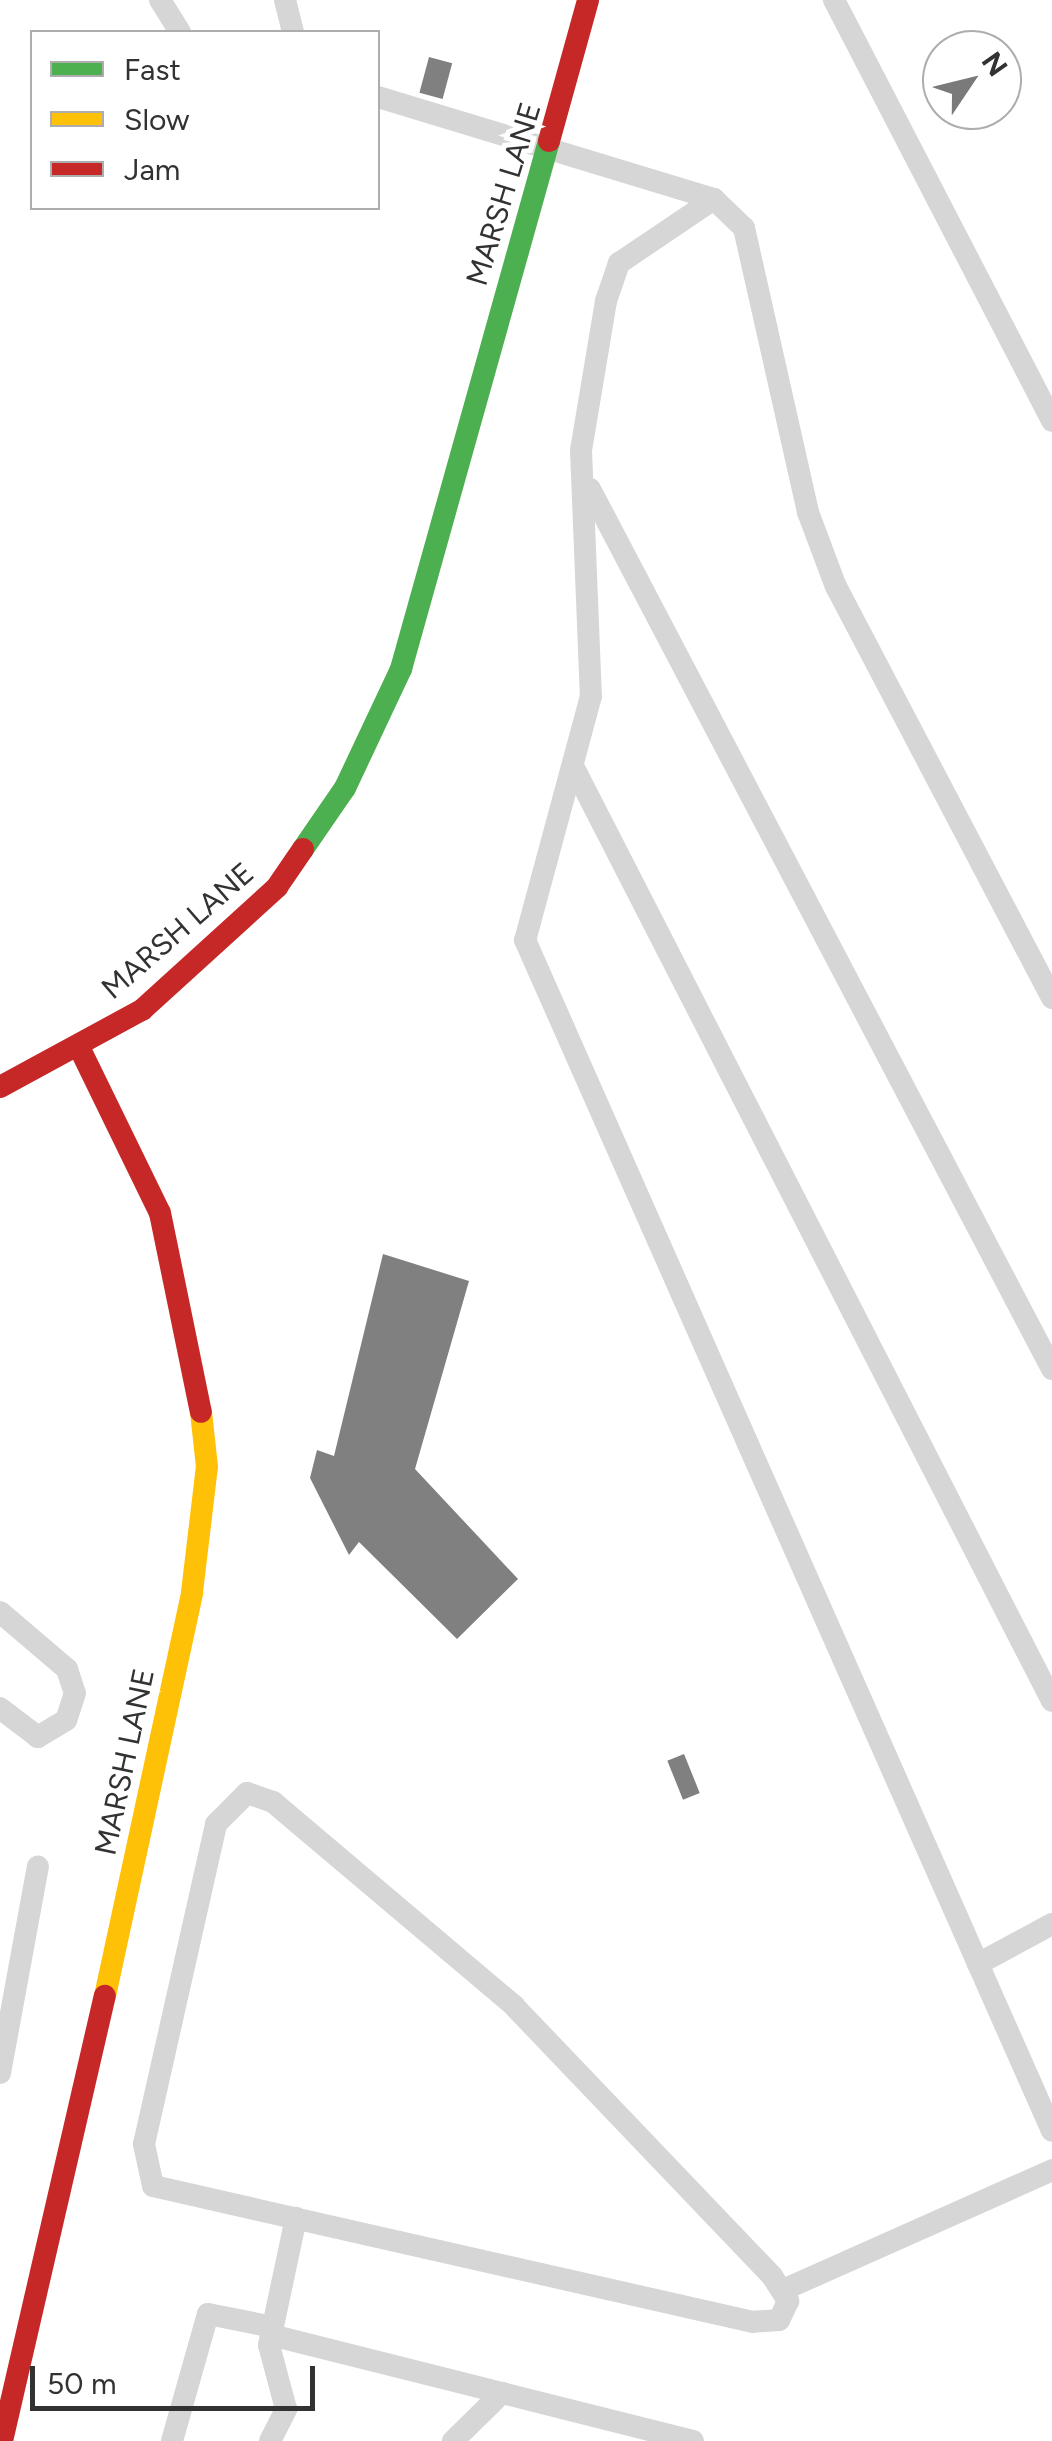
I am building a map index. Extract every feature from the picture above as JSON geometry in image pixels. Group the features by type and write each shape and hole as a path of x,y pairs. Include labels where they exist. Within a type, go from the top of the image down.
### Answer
{"street":[{"name":"MARSH LANE","path":"2,2441 33,2335 180,1648 207,1466 193,1342 160,1213 80,1050 142,1010 250,915 318,834 353,773 401,669 553,145 588,0"},
{"path":"0,1087 80,1050"}],"lane":[{"path":"160,0 179,30"},
{"path":"285,0 292,30"},
{"path":"834,0 1052,421"},
{"path":"380,98 553,145 714,199 744,228 808,512 836,587 1052,998"},
{"path":"714,199 635,250 611,279 585,398 592,665 574,768 526,926 531,962 1052,2131"},
{"path":"586,482 1052,1369"},
{"path":"574,768 1052,1702"},
{"path":"0,1612 67,1669 75,1694 66,1720 38,1737 0,1708"},
{"path":"246,1793 272,1802 514,2006 783,2290 779,2320 752,2322 153,2186 142,2166 216,1824 246,1793"},
{"path":"0,2073 38,1866"},
{"path":"978,1964 1052,1924"},
{"path":"783,2290 1052,2170"},
{"path":"270,2441 286,2409 272,2331 296,2218"},
{"path":"172,2441 208,2314 502,2393 635,2434 693,2441"},
{"path":"453,2441 502,2393"}],"building":[{"path":"429,57 452,63 443,99 419,93"},
{"path":"383,1254 469,1281 415,1469 518,1579 457,1639 359,1542 349,1555 310,1478 317,1450 334,1456"},
{"path":"684,1754 700,1793 683,1800 667,1761"}],"traffic: fast":[{"path":"303,849 345,788 401,669 549,141"}],"traffic: slow":[{"path":"105,1996 192,1592 207,1467 201,1412"}],"traffic: jam":[{"path":"549,141 588,0"},
{"path":"0,1087 142,1010 277,887 303,849"},
{"path":"80,1049 160,1213 201,1412"},
{"path":"2,2441 105,1996"}]}
